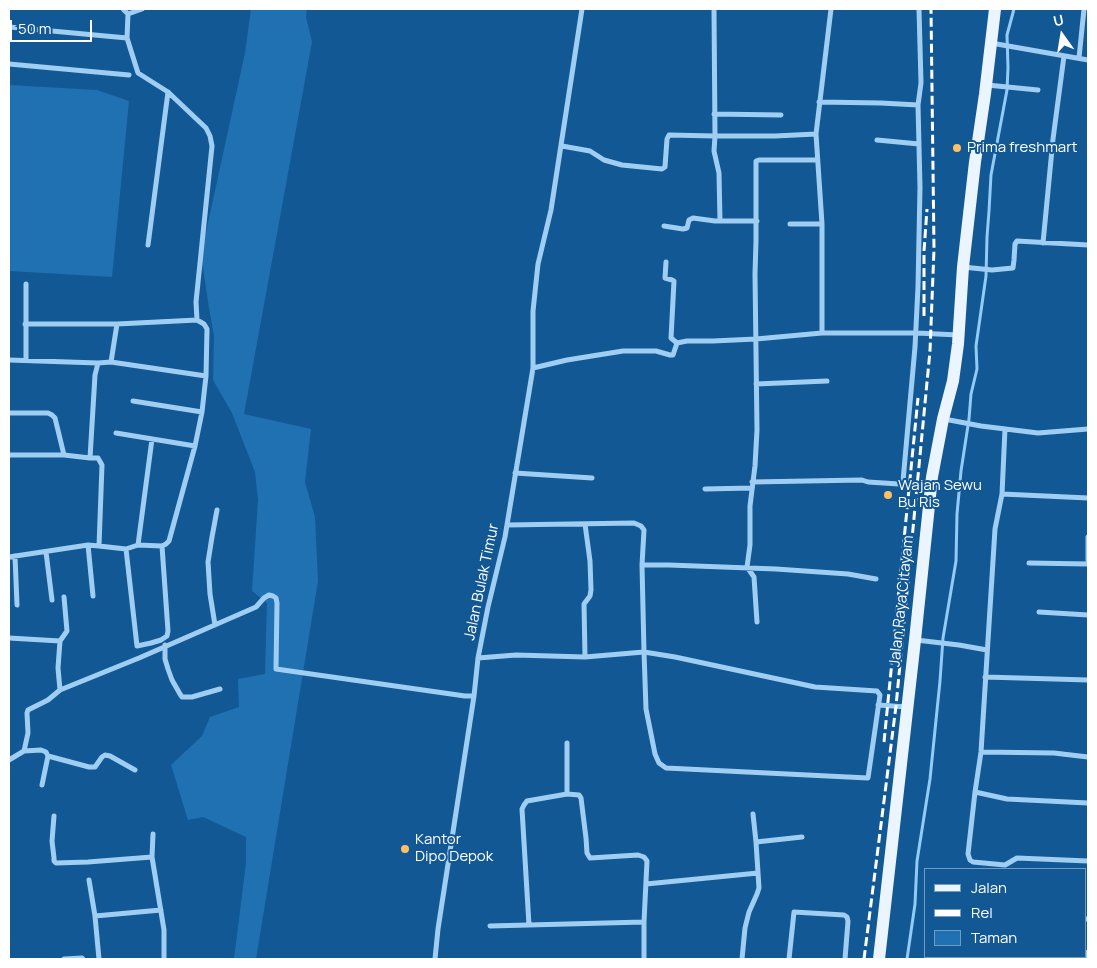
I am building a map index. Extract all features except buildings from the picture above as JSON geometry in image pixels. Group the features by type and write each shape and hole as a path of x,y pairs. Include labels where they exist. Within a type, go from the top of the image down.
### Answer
{"main road":[{"name":"Jalan Raya Citayam","path":"879,959 932,477 943,419 953,381 966,268 975,162 990,85 995,9"}],"street":[{"path":"122,9 128,14"},
{"path":"128,14 142,9"},
{"name":"Jalan Bulak Timur","path":"435,959 478,658 507,525 533,368 533,311 538,264 551,210 582,9"},
{"path":"714,9 714,151 719,173 720,221"},
{"path":"822,333 822,224 816,134 831,9"},
{"path":"705,489 862,480 868,482 903,483 915,333 919,216 918,105 921,83 919,9"},
{"path":"1079,58 1084,9"},
{"path":"128,14 127,38 138,73 168,92 206,128 210,136 212,146 196,302 197,320"},
{"path":"9,27 127,38"},
{"path":"994,44 1088,60"},
{"path":"1043,243 1053,139 1064,56"},
{"path":"9,64 129,75"},
{"path":"990,85 1038,90"},
{"path":"148,245 168,92"},
{"path":"819,102 918,105"},
{"path":"714,114 781,115"},
{"path":"562,146 582,148 604,160 622,165 662,169 665,167 669,134 715,136 816,134"},
{"path":"877,140 919,144"},
{"path":"757,622 754,577 747,567 757,430 754,274 757,221 756,163 757,160 817,160"},
{"path":"664,226 683,229 686,228 693,218 720,221 757,221"},
{"path":"790,224 822,224"},
{"path":"966,268 999,270 1013,268 1016,241 1088,245"},
{"path":"666,262 665,278 674,281 671,338 677,343"},
{"path":"26,284 26,360"},
{"path":"17,605 12,556 88,545 126,549 138,545 162,546 169,541 195,446 202,412 206,376 207,329 204,324 197,320 117,324 25,324"},
{"path":"111,362 117,324"},
{"path":"677,343 822,333 915,333 958,336"},
{"path":"533,368 622,351 656,351 673,355 677,343"},
{"path":"9,360 111,362 206,376"},
{"path":"90,458 95,375 98,362"},
{"path":"756,384 827,381"},
{"path":"133,401 202,412"},
{"path":"9,414 48,413 52,415 55,418 64,456"},
{"path":"943,419 1038,433 1088,430"},
{"path":"1005,429 1002,494 995,529 981,752 968,854 973,862 1005,865 1017,858 1088,861"},
{"path":"116,433 195,446"},
{"path":"138,545 152,439"},
{"path":"9,455 98,458 102,465 99,546"},
{"path":"515,473 592,478"},
{"path":"1002,494 1088,498"},
{"path":"215,625 210,594 208,562 217,510"},
{"path":"478,658 516,655 585,657 644,652 816,687 876,691 880,695 868,778 666,768 659,763 655,754 646,710 644,652 642,565 644,530 641,526 634,523 507,525"},
{"path":"585,524 590,561 591,590 590,596 584,604 585,657"},
{"path":"1088,537 1088,560"},
{"path":"88,545 93,596"},
{"path":"136,646 156,642 167,636 162,546"},
{"path":"126,549 136,646 139,658"},
{"path":"46,552 52,600"},
{"path":"1030,563 1088,564"},
{"path":"642,565 747,567 848,574 876,579"},
{"path":"24,751 28,733 26,713 28,710 48,700 60,690 256,607 269,595 276,598 276,670 474,696"},
{"path":"60,690 58,668 60,641 67,631 64,596"},
{"path":"1039,612 1088,615"},
{"path":"9,638 60,641"},
{"path":"915,640 987,650"},
{"path":"165,645 165,659 168,669 182,697 192,697 220,689"},
{"path":"985,677 1088,680"},
{"path":"878,705 907,707"},
{"path":"567,743 567,794"},
{"path":"9,760 24,751 41,750 46,752 48,756 95,767 105,755 135,770"},
{"path":"981,752 1054,753 1088,757"},
{"path":"42,786 48,756"},
{"path":"975,792 1007,799 1088,803"},
{"path":"529,925 522,809 527,802 567,794 579,795 581,798 587,853 590,858 638,855 644,857 647,861 644,959"},
{"path":"742,959 749,912 758,891 753,814"},
{"path":"54,816 52,841 54,861 56,862 88,862 152,857"},
{"path":"153,834 152,857 164,930 164,959"},
{"path":"756,842 802,837"},
{"path":"646,884 758,873"},
{"path":"89,880 99,959"},
{"path":"95,916 161,910"},
{"path":"789,959 794,912 844,915 847,917 845,959"},
{"path":"490,926 644,922"},
{"path":"1088,952 1088,959"},
{"path":"64,959 83,959"}],"green space":[{"path":"251,9 307,9 306,17 312,42 244,414 311,429 305,482 315,517 318,581 256,959 234,959 246,863 246,837 203,817 188,820 171,765 202,736 210,717 239,707 238,679 265,674 267,603 252,591 258,500 255,472 232,413 213,380 214,336 201,255 245,53"},
{"path":"9,85 97,90 129,101 112,277 10,271 9,282"}],"waterway":[{"path":"907,959 915,904 917,861 930,779 943,638 956,561 957,514 961,471 971,394 977,369 976,346 986,276 991,175 1007,90 1007,35 1014,9"}],"railway":[{"path":"864,959 896,706 930,351 934,249 931,9"},
{"path":"924,316 924,251 927,209"},
{"path":"884,742 918,398"}],"place":[{"name":"Prima freshmart","path":"957,148"},
{"name":"Wajan Sewu Bu Ris","path":"888,495"},
{"name":"Kantor Dipo Depok","path":"405,849"}]}
